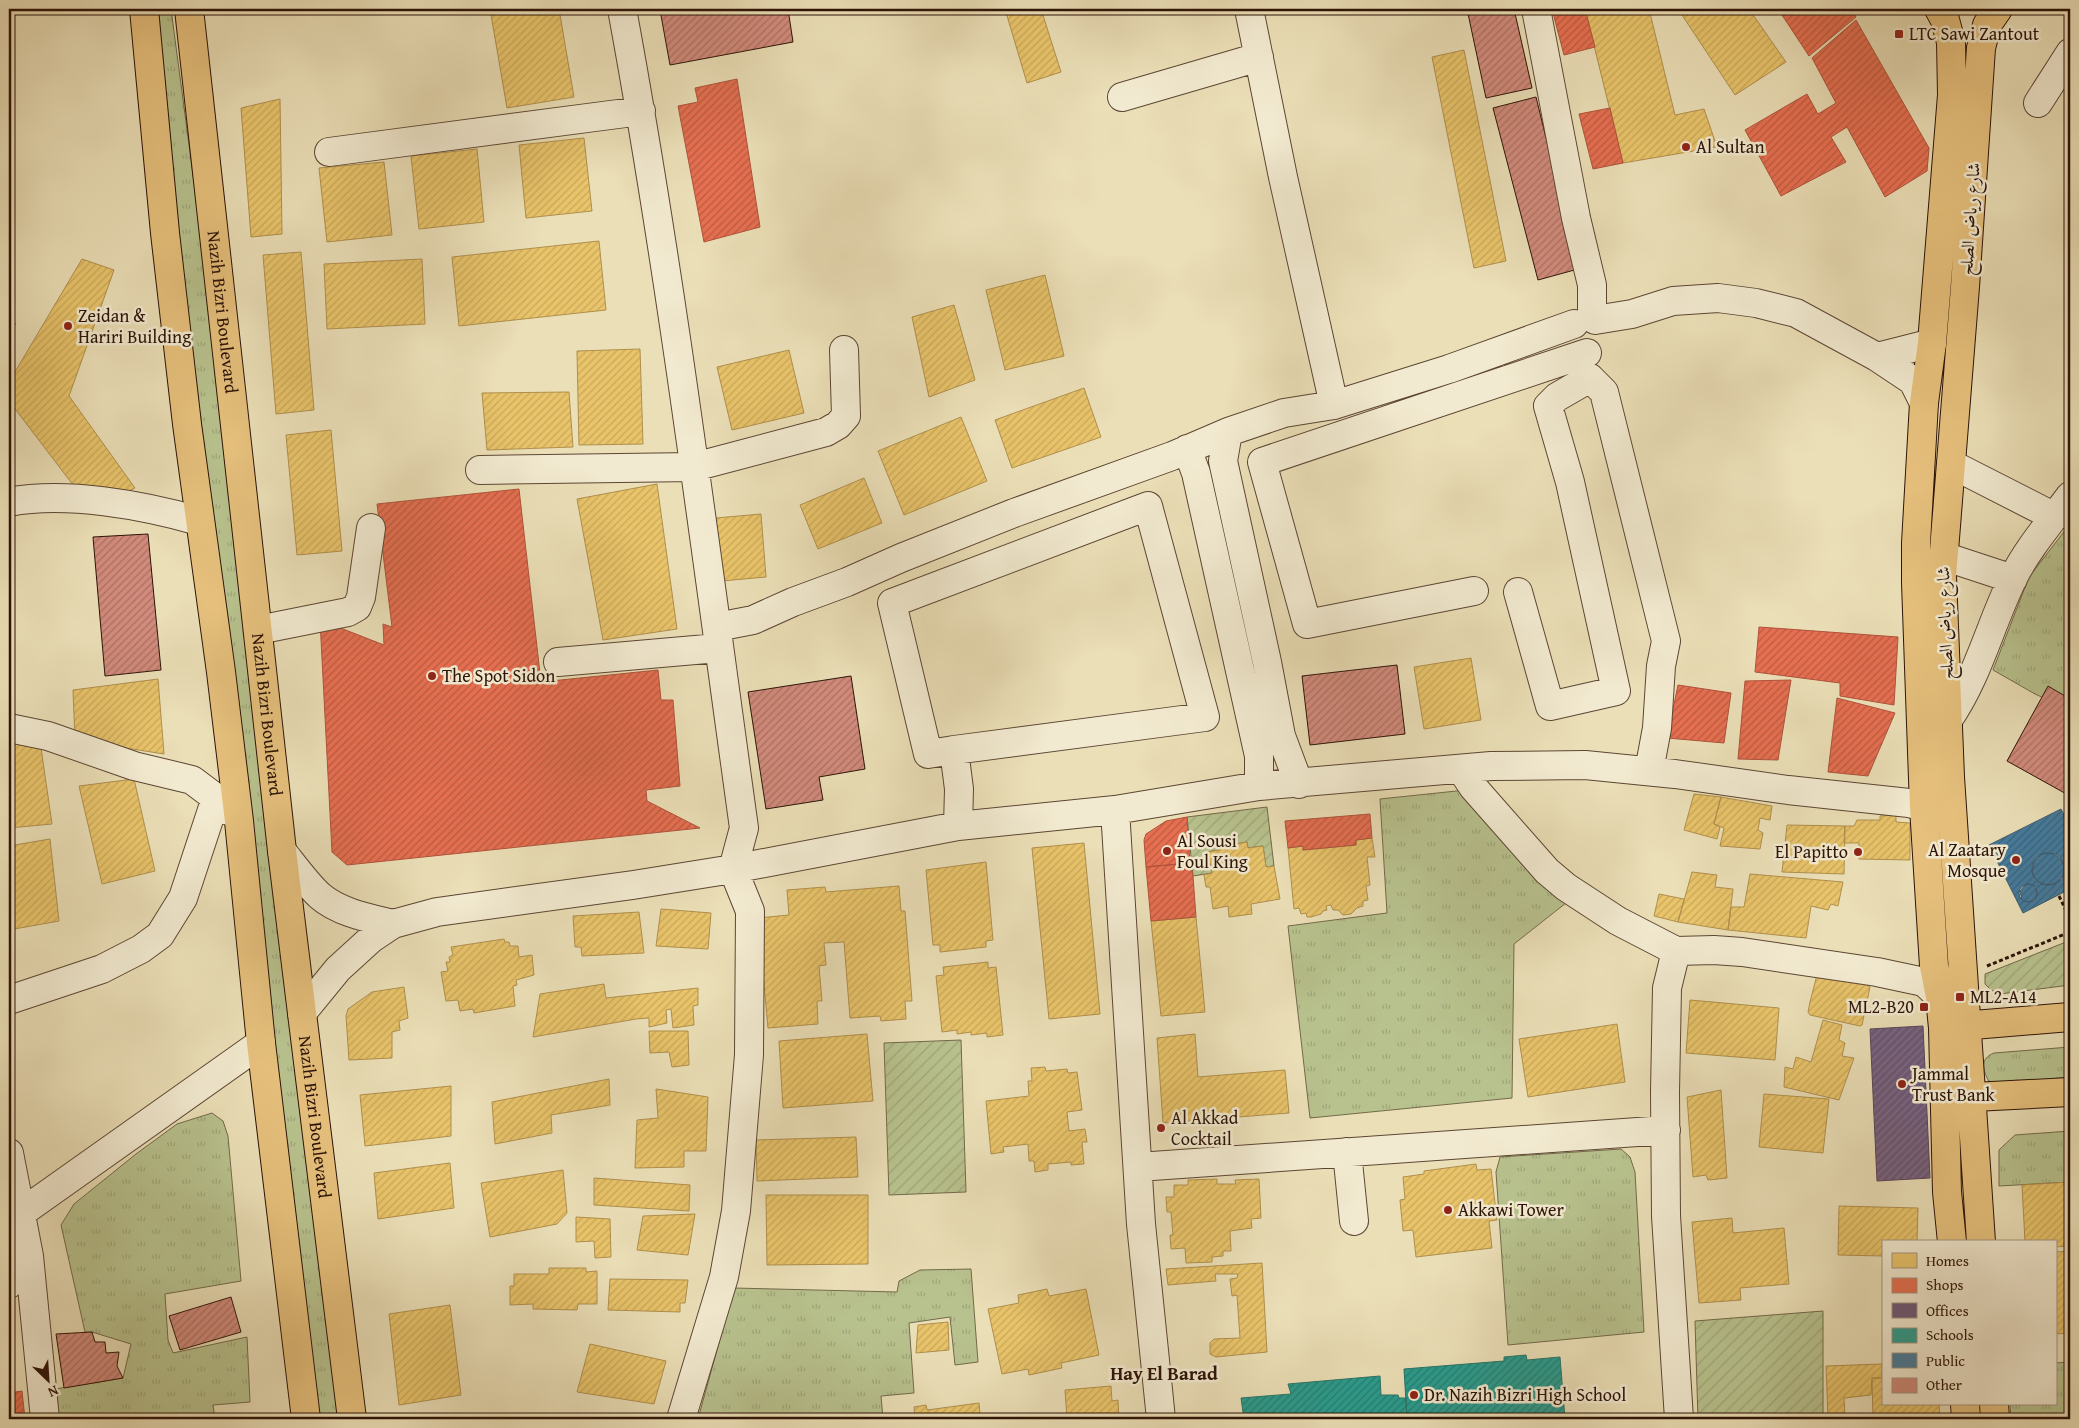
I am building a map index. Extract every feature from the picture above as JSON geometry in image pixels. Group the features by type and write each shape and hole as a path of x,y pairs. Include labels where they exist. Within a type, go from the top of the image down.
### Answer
{"main road":[{"path":"144,9 165,233 199,521 221,672 239,821 261,1042 306,1419"},
{"name":"Nazih Bizri Boulevard","path":"189,9 282,851 352,1419"},
{"name":"شارع رياض الصلح","path":"1939,9 1945,20 1951,42 1952,95 1932,343 1924,402 1916,543 1916,583 1924,806 1934,966 1940,997 1955,1026 1971,1098 1981,1240"},
{"name":"شارع رياض الصلح","path":"1952,1240 1947,1192 1944,1098 1963,968 1948,720 1942,576 1982,48 1987,25 1998,9"},
{"path":"1955,1026 2070,1017"},
{"path":"1944,1098 2070,1092"},
{"path":"1965,1406 1966,1419"},
{"path":"1994,1406 1995,1419"}],"street":[{"path":"622,9 641,111 667,275 744,828 734,868 750,911 749,1055 736,1211 724,1277 681,1419"},
{"path":"1249,9 1334,405"},
{"path":"1536,9 1576,218 1592,285 1587,337 1588,392 1596,412 1661,666 1657,728 1649,771"},
{"path":"2038,103 2070,53"},
{"path":"1122,97 1259,57"},
{"path":"328,152 641,111"},
{"path":"1474,592 1307,624 1262,462 1587,337 1632,314 1673,301 1718,298 1756,303 1796,312 1877,357 1913,381 1924,402"},
{"path":"558,662 718,638 793,602 847,582 901,558 1014,513 1172,456 1228,432 1284,413 1334,405 1449,370 1587,337"},
{"path":"1518,592 1550,706 1616,691 1570,482 1548,406 1557,397 1587,337"},
{"path":"1877,357 1932,343"},
{"path":"480,470 694,467 820,434 838,425 846,416 844,350"},
{"path":"1228,432 1223,461 1267,662 1281,736 1300,784"},
{"path":"1187,449 1196,473 1259,756 1259,786"},
{"path":"1948,720 1971,681 2013,579 2025,556 2063,507 1950,464"},
{"path":"9,502 54,498 83,500 169,513 199,521"},
{"path":"1148,506 1205,717 954,750 928,754 892,603 1148,506"},
{"path":"258,630 348,612 357,607 361,597 371,528"},
{"path":"1943,556 2013,579"},
{"path":"9,728 48,736 134,766 192,780 216,798 239,821"},
{"path":"954,750 959,789 958,826"},
{"path":"302,1013 338,969 372,938 393,924 437,912 633,886 958,826 1115,810 1259,786 1460,769 1524,765 1585,765 1649,771 1924,806"},
{"path":"1460,769 1473,788 1547,871 1566,887 1618,921 1676,951 1714,950 1742,952 1877,972 1924,982 1940,997"},
{"path":"9,1000 102,969 142,949 160,935 183,898 216,798"},
{"path":"1115,810 1142,1224 1161,1419"},
{"path":"282,851 321,897 342,909 358,915 393,924"},
{"path":"1676,951 1667,988 1666,1216 1678,1419"},
{"path":"21,1213 261,1042"},
{"path":"1138,1167 1666,1130"},
{"path":"1347,1152 1354,1221"},
{"path":"9,1153 29,1256 46,1419"},
{"path":"9,1284 29,1256"}],"path":[{"path":"2059,896 2070,919"},
{"path":"1963,968 1984,967 2070,932"}],"green space":[{"path":"152,9 171,9 206,273 338,1419 317,1419"},
{"path":"2070,524 2070,710 2035,694 1993,670 2029,577"},
{"path":"1466,790 1571,899 1514,944 1512,1098 1310,1118 1288,926 1387,913 1380,799"},
{"path":"1267,807 1274,866 1266,867 1263,846 1248,848 1247,842 1220,847 1220,850 1208,852 1212,873 1193,876 1187,817"},
{"path":"2066,942 2070,950 2070,985 2000,994 1991,990 1985,984 1985,974"},
{"path":"961,1040 966,1192 889,1195 884,1043"},
{"path":"2070,1047 2070,1077 1996,1084 1989,1082 1985,1073 1984,1062 1989,1055 1994,1053"},
{"path":"212,1113 223,1121 228,1136 241,1281 165,1294 168,1340 173,1353 247,1337 250,1402 213,1405 215,1419 51,1419 49,1390 123,1378 131,1344 92,1332 85,1332 61,1225 74,1204 136,1154 177,1124"},
{"path":"2070,1131 2070,1182 1999,1186 1999,1150 2015,1135"},
{"path":"1621,1149 1630,1157 1635,1172 1644,1332 1508,1345 1496,1172 1500,1157"},
{"path":"971,1269 978,1362 955,1365 950,1317 909,1323 914,1393 881,1396 883,1419 698,1419 734,1288 897,1292 899,1281 920,1270"},
{"path":"1823,1311 1823,1419 1698,1419 1695,1321"},
{"path":"2070,1362 2070,1419 2011,1419 2010,1406 2056,1406 2056,1363"}],"building: Homes":[{"path":"490,9 559,9 574,97 507,108"},
{"path":"1005,9 1041,9 1061,72 1027,83"},
{"path":"1585,9 1649,9 1675,115 1704,109 1717,147 1623,163"},
{"path":"1678,9 1749,9 1786,62 1735,95"},
{"path":"1464,50 1506,261 1474,268 1432,57"},
{"path":"280,99 282,234 251,237 241,108"},
{"path":"584,138 592,211 526,218 519,145"},
{"path":"477,149 484,222 419,229 411,156"},
{"path":"384,162 392,235 327,242 319,168"},
{"path":"599,241 606,310 459,326 452,257"},
{"path":"301,252 314,410 276,414 263,255"},
{"name":"Zeidan & Hariri Building","path":"82,259 114,270 69,396 135,488 112,499 80,494 9,401 9,382"},
{"path":"422,259 425,324 327,329 324,264"},
{"path":"1045,275 1064,356 1005,370 986,290"},
{"path":"954,305 975,380 929,397 912,317"},
{"path":"640,349 643,444 579,445 577,351"},
{"path":"789,350 804,413 732,430 717,367"},
{"path":"1084,388 1101,437 1012,468 995,420"},
{"path":"569,392 573,447 487,450 482,393"},
{"path":"961,417 987,481 904,515 878,451"},
{"path":"331,430 342,551 297,555 286,435"},
{"path":"864,478 882,523 818,549 800,505"},
{"path":"657,484 677,629 603,640 577,499"},
{"path":"761,514 766,577 722,581 716,518"},
{"path":"1471,658 1481,720 1424,729 1414,667"},
{"path":"158,679 164,754 75,740 73,690"},
{"path":"40,741 52,824 9,828 9,742"},
{"path":"134,779 155,871 102,884 79,786"},
{"path":"1694,794 1721,797 1714,824 1720,827 1717,839 1684,830"},
{"path":"1721,797 1772,806 1770,820 1760,818 1758,830 1763,833 1760,849 1720,846 1724,828 1714,824"},
{"path":"1896,815 1896,822 1910,823 1910,860 1859,859 1859,843 1844,843 1845,826 1854,826 1857,820 1880,820 1880,816"},
{"path":"1787,825 1845,826 1844,874 1782,872"},
{"path":"1372,838 1375,857 1367,857 1370,885 1366,886 1368,900 1363,901 1363,906 1357,908 1351,914 1343,915 1338,910 1333,910 1331,905 1326,906 1327,910 1311,917 1307,917 1306,913 1301,914 1299,908 1294,909 1288,848 1303,846 1303,850 1356,845 1356,840"},
{"path":"50,839 59,921 9,930 9,846"},
{"path":"1247,842 1248,848 1263,846 1266,867 1274,866 1280,899 1251,904 1252,914 1229,917 1228,906 1213,909 1210,887 1206,887 1204,875 1212,873 1208,852 1220,850 1219,847"},
{"path":"1084,843 1100,1014 1049,1019 1032,848"},
{"path":"986,862 993,940 986,941 986,947 940,952 940,945 933,945 926,870"},
{"path":"1692,872 1717,875 1715,887 1733,889 1728,930 1678,922"},
{"path":"1750,874 1843,882 1838,906 1831,904 1828,910 1811,906 1806,938 1728,930 1731,907 1744,907"},
{"path":"899,886 901,911 905,911 912,1001 905,1001 906,1019 881,1021 880,1016 850,1018 844,942 824,943 826,965 819,966 822,1001 817,1001 818,1024 768,1028 758,918 789,915 787,890 825,887 826,892"},
{"path":"1659,894 1684,899 1678,922 1654,916"},
{"path":"661,909 711,913 708,949 656,946"},
{"path":"639,912 644,953 582,956 581,947 575,947 573,916"},
{"path":"1196,917 1205,1012 1161,1016 1151,921"},
{"path":"504,939 505,942 509,942 510,946 518,946 519,957 532,955 534,975 516,980 517,985 513,986 515,1006 474,1013 473,1009 460,1011 458,1000 446,1001 441,972 448,971 446,962 450,962 449,957 453,955 451,947"},
{"path":"988,962 988,968 996,967 1003,1035 987,1037 987,1033 971,1035 971,1032 957,1034 957,1030 942,1032 936,976 944,975 943,967"},
{"path":"1819,967 1870,987 1862,1025 1810,1015 1808,1012"},
{"path":"604,984 606,998 698,988 698,1005 693,1006 694,1025 673,1028 671,1009 666,1010 667,1023 649,1027 649,1018 636,1019 533,1037 540,994"},
{"path":"404,987 408,1018 399,1021 400,1030 392,1032 392,1058 349,1060 346,1016 348,1009 372,992"},
{"path":"1690,1000 1779,1008 1775,1060 1686,1053"},
{"path":"1823,1020 1842,1025 1839,1040 1845,1043 1842,1056 1854,1058 1839,1100 1784,1087 1785,1067 1793,1069 1796,1057 1811,1062"},
{"path":"1617,1024 1625,1082 1528,1097 1519,1039"},
{"path":"649,1031 688,1031 689,1065 672,1067 669,1052 650,1053"},
{"path":"867,1034 873,1101 783,1108 779,1041"},
{"path":"1195,1034 1198,1077 1285,1070 1289,1113 1163,1123 1157,1038"},
{"path":"1045,1067 1046,1071 1067,1069 1068,1073 1077,1072 1082,1110 1067,1112 1069,1131 1085,1129 1087,1142 1082,1142 1084,1164 1071,1165 1071,1162 1048,1164 1048,1170 1035,1172 1034,1161 1029,1161 1028,1144 1003,1147 1004,1152 991,1154 986,1101 1029,1096 1028,1081 1032,1081 1031,1068"},
{"path":"609,1079 610,1105 551,1115 552,1133 495,1144 492,1102"},
{"path":"451,1086 451,1136 365,1146 360,1095"},
{"path":"656,1089 708,1097 706,1151 684,1151 684,1167 635,1168 637,1120 658,1118"},
{"path":"1721,1090 1727,1178 1708,1180 1706,1175 1693,1177 1687,1097"},
{"path":"1764,1094 1829,1099 1823,1153 1759,1147"},
{"path":"856,1137 858,1177 757,1181 756,1140"},
{"path":"450,1163 454,1208 378,1219 374,1173"},
{"name":"Akkawi Tower","path":"1476,1164 1477,1170 1491,1169 1497,1220 1489,1221 1492,1248 1416,1257 1413,1230 1403,1231 1400,1200 1405,1199 1403,1177 1424,1174 1424,1171"},
{"path":"563,1170 567,1213 557,1224 490,1237 481,1183"},
{"path":"594,1178 690,1185 689,1211 594,1205"},
{"path":"1217,1179 1217,1184 1236,1184 1235,1180 1259,1179 1261,1218 1251,1219 1252,1228 1230,1231 1231,1251 1223,1251 1223,1256 1212,1257 1212,1262 1186,1263 1185,1248 1171,1249 1170,1235 1173,1235 1171,1212 1167,1212 1166,1197 1174,1197 1174,1185 1188,1185 1188,1180"},
{"path":"2070,1182 2070,1246 2056,1247 2056,1240 2025,1240 2022,1185"},
{"path":"766,1195 868,1195 868,1264 767,1265"},
{"path":"1839,1206 1918,1208 1917,1240 1882,1240 1882,1256 1838,1255"},
{"path":"695,1214 688,1255 637,1250 643,1216"},
{"path":"576,1217 610,1219 611,1257 595,1258 594,1241 576,1242"},
{"path":"1732,1218 1733,1233 1784,1228 1789,1284 1740,1288 1741,1300 1699,1303 1692,1222"},
{"path":"2070,1251 2070,1333 2056,1334 2056,1252"},
{"path":"1262,1263 1267,1352 1216,1357 1210,1354 1210,1343 1214,1339 1240,1338 1237,1295 1232,1296 1230,1279 1237,1278 1238,1274 1215,1274 1216,1281 1168,1285 1166,1269"},
{"path":"549,1268 586,1268 586,1272 597,1271 597,1304 578,1304 577,1310 533,1309 533,1304 510,1305 510,1286 514,1286 514,1274 549,1274"},
{"path":"610,1279 688,1280 685,1303 680,1303 680,1312 608,1310"},
{"path":"1047,1289 1049,1296 1086,1289 1099,1355 1061,1363 1062,1368 1029,1375 1028,1369 1002,1374 988,1309 1019,1303 1018,1295"},
{"path":"450,1305 461,1395 399,1405 389,1314"},
{"path":"948,1322 949,1350 916,1353 918,1325"},
{"path":"590,1344 666,1361 654,1404 577,1392"},
{"path":"1882,1364 1882,1378 1872,1378 1871,1395 1844,1398 1845,1416 1828,1417 1826,1366"},
{"path":"1872,1378 1882,1378 1882,1406 1939,1406 1940,1419 1873,1419"},
{"path":"1111,1386 1112,1401 1118,1400 1119,1419 1067,1419 1065,1390"},
{"path":"979,1403 980,1415 986,1414 987,1419 909,1419 915,1418 914,1407 926,1405 927,1410"}],"building: Shops":[{"path":"1552,9 1585,9 1595,47 1564,55"},
{"path":"1788,9 1851,9 1856,17 1809,56 1782,15"},
{"path":"1856,20 1929,148 1927,171 1885,197 1847,127 1831,137 1846,162 1781,196 1745,130 1807,94 1818,114 1836,103 1812,58"},
{"path":"737,79 760,227 704,242 678,106 698,102 695,88"},
{"path":"1610,108 1623,163 1593,169 1579,114"},
{"name":"The Spot Sidon","path":"519,489 541,682 658,670 661,700 673,700 680,786 646,790 647,801 700,828 347,865 332,852 320,620 384,645 383,624 392,627 377,504"},
{"path":"1759,627 1898,637 1894,705 1840,696 1840,683 1755,672"},
{"path":"1791,680 1778,760 1738,759 1745,681"},
{"path":"1678,685 1731,693 1724,743 1667,738"},
{"path":"1837,698 1895,713 1868,776 1828,772"},
{"path":"1370,814 1372,838 1356,840 1356,845 1303,850 1303,846 1288,848 1285,821"},
{"name":"Al Sousi Foul King","path":"1187,817 1190,863 1146,867 1144,840 1146,834 1166,821"},
{"path":"1190,863 1193,876 1196,917 1151,921 1146,867"},
{"path":"22,1391 25,1419 9,1419 9,1393"}],"building: Offices":[{"path":"1923,1026 1930,1178 1877,1181 1870,1029"}],"building: Schools":[{"path":"1526,1355 1527,1360 1560,1357 1565,1419 1407,1419 1404,1369 1504,1361 1504,1357"},
{"path":"1380,1376 1381,1395 1398,1395 1399,1398 1406,1398 1407,1419 1244,1419 1241,1398 1291,1394 1288,1384"}],"building: Public":[{"name":"Al Zaatary Mosque","path":"2061,809 2070,827 2070,889 2023,913 1989,845","holes":["2041,854 2056,854 2060,857 2065,867 2062,879 2052,885 2041,884 2032,872 2034,862","2031,884 2036,887 2037,896 2034,901 2027,902 2022,900 2020,891 2025,885"]},
{"path":"2048,853 2060,857 2064,869 2060,881 2048,885 2036,881 2032,869 2036,857"},
{"path":"2028,884 2034,887 2037,893 2034,899 2028,902 2022,899 2019,893 2022,887"}],"building: Other":[{"path":"788,9 793,42 670,65 660,10"},
{"path":"1467,9 1514,9 1532,88 1486,98"},
{"path":"1536,97 1578,269 1538,280 1493,108"},
{"path":"9,298 15,325 9,326"},
{"path":"148,534 161,670 105,676 93,537"},
{"path":"1397,665 1405,734 1310,745 1302,676"},
{"path":"851,676 865,769 819,777 823,800 766,809 748,692"},
{"path":"2048,686 2070,699 2070,796 2007,761"},
{"path":"231,1297 241,1332 180,1350 169,1316"},
{"path":"92,1332 95,1342 105,1342 106,1353 119,1352 117,1366 123,1378 64,1388 56,1334"}],"place":[{"name":"LTC Sawi Zantout","path":"1899,34"},
{"name":"Al Sultan","path":"1686,147"},
{"name":"Zeidan & Hariri Building","path":"68,326"},
{"name":"The Spot Sidon","path":"432,676"},
{"name":"Al Sousi Foul King","path":"1167,851"},
{"name":"El Papitto","path":"1858,852"},
{"name":"Al Zaatary Mosque","path":"2016,860"},
{"name":"ML2-A14","path":"1960,997"},
{"name":"ML2-B20","path":"1924,1007"},
{"name":"Jammal Trust Bank","path":"1902,1084"},
{"name":"Al Akkad Cocktail","path":"1161,1128"},
{"name":"Akkawi Tower","path":"1448,1210"},
{"name":"Dr. Nazih Bizri High School","path":"1414,1395"}],"district":[{"name":"Hay El Barad","path":"1164,1373"}]}
